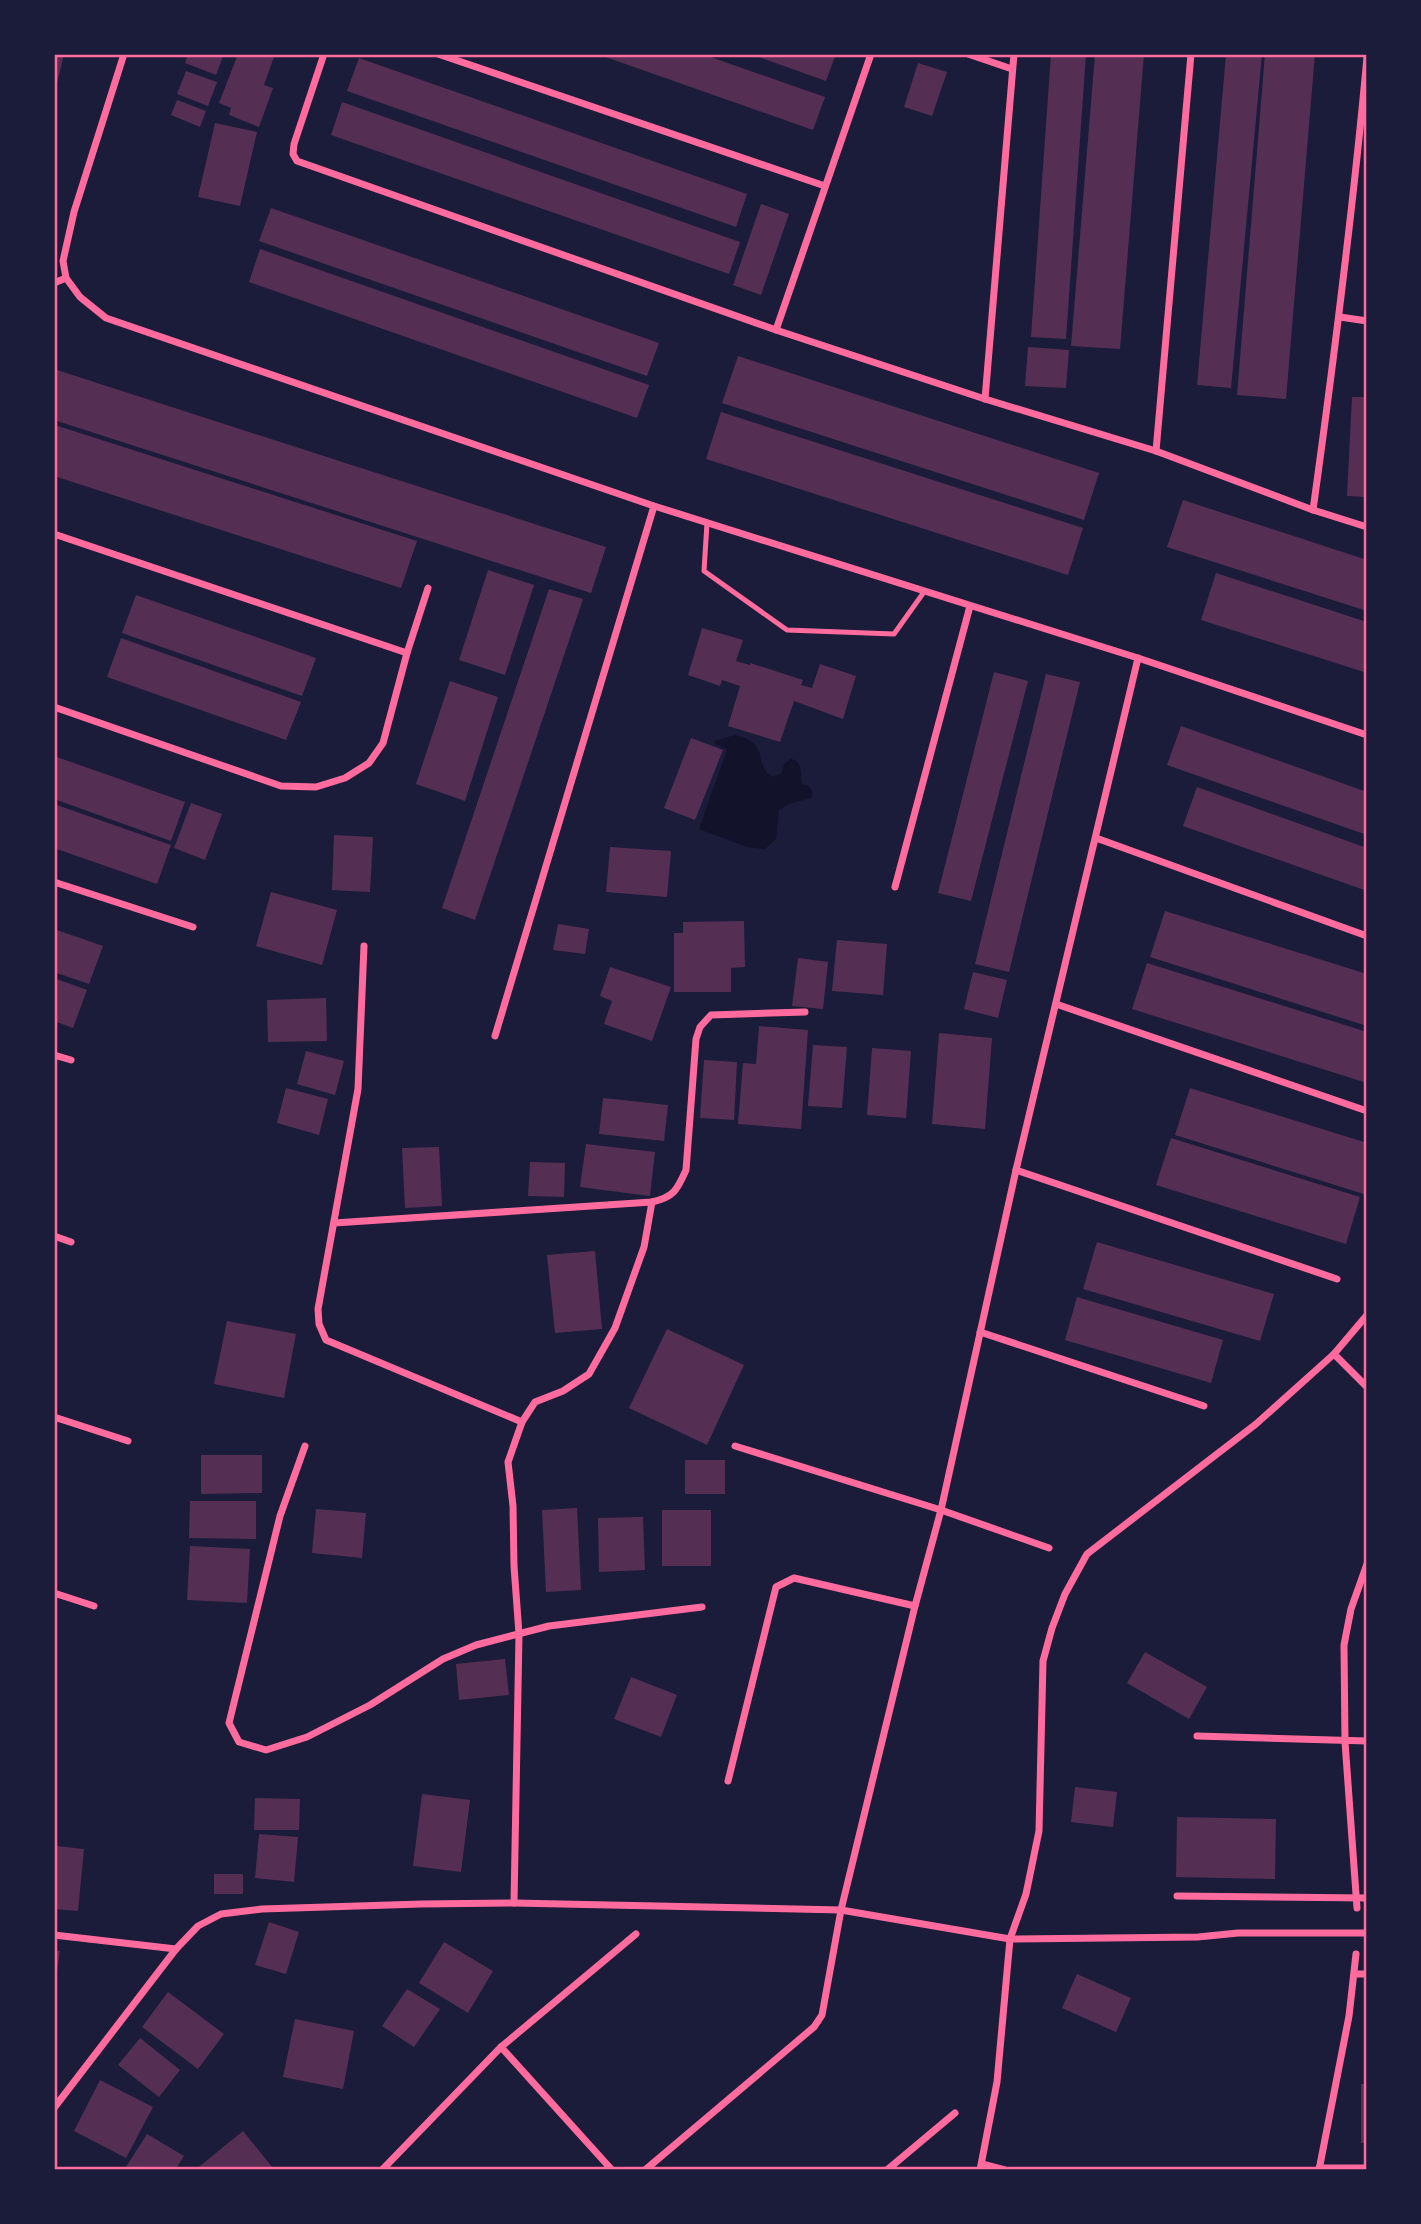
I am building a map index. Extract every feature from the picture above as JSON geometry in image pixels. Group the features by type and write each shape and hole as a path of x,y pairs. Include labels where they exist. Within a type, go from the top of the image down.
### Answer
{"street":[{"path":"124,54 65,246 63,261 66,278 80,297 106,318 654,506 1138,657 1367,735"},
{"path":"324,54 294,144 293,153 297,161 776,330 985,399 1156,451 1313,510 1367,527"},
{"path":"438,54 825,187"},
{"path":"776,330 871,54"},
{"path":"968,54 1012,69"},
{"path":"985,399 1014,54"},
{"path":"1156,451 1191,54"},
{"path":"1313,510 1340,317 1367,57"},
{"path":"1358,161 1367,162"},
{"path":"54,283 66,278"},
{"path":"1340,317 1367,321"},
{"path":"495,1036 654,506"},
{"path":"54,534 407,653"},
{"path":"54,707 281,786 316,787 345,778 369,764 383,743 428,587"},
{"path":"895,887 970,606"},
{"path":"645,2170 814,2027 822,2015 841,1910 941,1510 1016,1170 1138,657"},
{"path":"1096,838 1367,936"},
{"path":"54,882 193,927"},
{"path":"363,946 358,1089 318,1309 319,1324 326,1340 522,1423"},
{"path":"1056,1004 1367,1111"},
{"path":"334,1223 667,1199 678,1188 686,1170 696,1039 700,1027 711,1016 806,1012"},
{"path":"54,1055 71,1060"},
{"path":"1016,1170 1337,1279"},
{"path":"514,1903 519,1634 513,1506 508,1462 522,1423 535,1402 563,1391 589,1374 615,1328 644,1247 652,1202"},
{"path":"54,1236 71,1242"},
{"path":"1005,2170 981,2167 996,2082 1010,1939 1026,1894 1039,1831 1043,1661 1065,1594 1087,1554 1256,1424 1334,1354 1367,1315"},
{"path":"980,1332 1204,1406"},
{"path":"1334,1354 1367,1387"},
{"path":"54,1416 128,1441"},
{"path":"305,1446 280,1516 229,1723 239,1742 266,1751 307,1737 370,1705 443,1659 476,1645 549,1626 702,1607"},
{"path":"735,1446 941,1510 1049,1548"},
{"path":"1357,1908 1345,1742 1344,1644 1351,1609 1363,1586 1367,1564"},
{"path":"728,1781 776,1587 793,1578 915,1606"},
{"path":"54,1593 94,1606"},
{"path":"1196,1735 1367,1741"},
{"path":"1177,1896 1367,1898"},
{"path":"54,2108 176,1949 198,1926 221,1914 262,1909 514,1903 841,1910 1010,1939 1198,1937 1238,1933 1367,1933"},
{"path":"382,2170 501,2047 636,1934"},
{"path":"54,1935 176,1949"},
{"path":"1356,1954 1355,1974 1319,2169 1367,2168"},
{"path":"1355,1974 1367,1974"},
{"path":"501,2047 612,2170"},
{"path":"887,2170 955,2113"}],"lane":[{"path":"707,523 704,571 787,630 894,634 924,592"}],"shaded area":[{"path":"735,735 754,744 763,767 773,777 781,773 785,763 791,759 795,760 800,768 802,784 809,786 813,793 811,798 789,804 779,810 776,839 765,849 747,847 699,829 726,753 726,749 714,741"}],"building":[{"path":"54,54 64,54 55,92 54,92"},
{"path":"188,54 224,54 216,75 185,63"},
{"path":"238,54 275,54 264,85 273,88 259,127 229,115 231,108 219,103"},
{"path":"597,54 702,54 825,97 813,130"},
{"path":"750,54 836,54 826,81"},
{"path":"1051,54 1086,54 1066,339 1031,337"},
{"path":"1095,54 1144,54 1120,349 1071,346"},
{"path":"1226,54 1262,54 1231,388 1197,385"},
{"path":"1265,54 1315,54 1286,399 1237,395"},
{"path":"359,58 747,194 736,227 347,91"},
{"path":"918,63 947,72 932,116 904,107"},
{"path":"186,71 217,82 208,106 177,94"},
{"path":"177,100 206,111 200,127 171,115"},
{"path":"342,102 740,242 729,274 331,135"},
{"path":"215,123 257,132 240,206 198,197"},
{"path":"761,204 789,214 761,295 733,285"},
{"path":"271,208 659,343 647,376 259,241"},
{"path":"260,249 649,385 637,418 249,282"},
{"path":"1028,347 1069,350 1066,388 1025,386"},
{"path":"738,356 1099,473 1084,520 722,403"},
{"path":"54,369 606,547 591,593 54,420"},
{"path":"1352,397 1367,397 1367,497 1347,496"},
{"path":"721,412 1083,528 1068,575 706,459"},
{"path":"55,425 417,541 401,588 54,476"},
{"path":"1183,500 1367,560 1367,611 1167,547"},
{"path":"488,570 534,585 505,675 459,660"},
{"path":"1216,573 1367,622 1367,673 1201,620"},
{"path":"549,589 583,599 475,920 442,908"},
{"path":"136,595 316,658 302,696 122,633"},
{"path":"702,628 743,640 736,661 803,680 801,685 812,688 820,664 856,676 843,719 794,701 780,742 728,726 740,686 722,680 720,686 688,675"},
{"path":"121,638 301,702 286,740 107,677"},
{"path":"994,672 1028,681 971,901 938,893"},
{"path":"1046,674 1080,682 1009,972 975,964"},
{"path":"450,681 498,697 465,801 416,784"},
{"path":"1181,726 1367,792 1367,835 1167,765"},
{"path":"691,738 723,750 695,820 664,808"},
{"path":"54,756 185,802 171,841 54,799"},
{"path":"1197,787 1367,848 1367,891 1183,826"},
{"path":"191,803 222,814 205,860 174,848"},
{"path":"54,804 171,845 157,884 54,848"},
{"path":"334,835 373,837 370,892 332,890"},
{"path":"610,847 671,851 667,897 606,892"},
{"path":"271,892 337,910 322,965 256,946"},
{"path":"1165,911 1367,974 1367,1026 1150,957"},
{"path":"744,921 745,967 731,968 731,992 674,992 674,933 683,933 683,922"},
{"path":"558,924 589,929 585,954 553,950"},
{"path":"54,929 103,946 89,984 54,972"},
{"path":"837,940 887,944 883,995 832,991"},
{"path":"798,958 828,962 823,1009 792,1006"},
{"path":"1147,963 1367,1032 1367,1083 1132,1009"},
{"path":"610,967 671,987 652,1041 604,1024 612,1001 600,996"},
{"path":"973,972 1007,980 998,1018 964,1009"},
{"path":"54,978 87,990 73,1028 54,1021"},
{"path":"326,998 327,1041 268,1042 267,1000"},
{"path":"759,1026 808,1030 801,1129 738,1124 743,1063 756,1064"},
{"path":"939,1033 992,1038 985,1129 932,1124"},
{"path":"813,1045 847,1047 842,1108 808,1106"},
{"path":"872,1048 911,1051 906,1118 867,1115"},
{"path":"306,1051 344,1061 335,1095 297,1084"},
{"path":"704,1060 737,1062 734,1120 700,1118"},
{"path":"286,1088 328,1099 319,1135 277,1123"},
{"path":"1190,1088 1367,1143 1367,1195 1175,1135"},
{"path":"603,1098 668,1105 664,1141 599,1134"},
{"path":"1171,1138 1360,1197 1346,1244 1156,1185"},
{"path":"586,1144 655,1152 650,1196 580,1187"},
{"path":"439,1147 442,1206 405,1208 402,1148"},
{"path":"530,1162 565,1163 564,1197 528,1196"},
{"path":"1097,1242 1274,1294 1260,1341 1083,1289"},
{"path":"595,1251 602,1329 555,1333 547,1255"},
{"path":"1077,1297 1223,1340 1211,1383 1065,1340"},
{"path":"227,1321 296,1334 284,1398 214,1384"},
{"path":"667,1329 744,1365 707,1445 629,1408"},
{"path":"201,1455 262,1455 262,1493 201,1494"},
{"path":"685,1460 725,1460 725,1494 685,1494"},
{"path":"190,1501 256,1501 256,1539 189,1538"},
{"path":"577,1508 581,1590 546,1592 542,1510"},
{"path":"316,1509 366,1513 362,1558 312,1553"},
{"path":"662,1510 711,1510 711,1566 662,1566"},
{"path":"643,1517 645,1570 599,1572 598,1518"},
{"path":"190,1546 250,1549 247,1603 187,1600"},
{"path":"1145,1652 1207,1687 1189,1719 1127,1683"},
{"path":"505,1659 509,1695 459,1700 456,1664"},
{"path":"1364,1666 1367,1666 1367,1702 1364,1702"},
{"path":"631,1677 677,1695 661,1737 614,1719"},
{"path":"1075,1787 1117,1792 1113,1827 1071,1822"},
{"path":"422,1794 470,1800 461,1872 413,1866"},
{"path":"255,1798 300,1799 299,1830 254,1830"},
{"path":"1177,1817 1276,1819 1275,1879 1176,1877"},
{"path":"259,1834 298,1837 294,1882 255,1878"},
{"path":"57,1846 84,1849 78,1911 54,1909"},
{"path":"214,1874 243,1874 243,1894 214,1894"},
{"path":"269,1922 299,1932 286,1974 255,1965"},
{"path":"444,1942 493,1971 468,2013 419,1983"},
{"path":"54,1950 60,1951 56,1978 54,1977"},
{"path":"1077,1974 1131,1998 1116,2032 1062,2008"},
{"path":"407,1989 440,2009 414,2047 382,2026"},
{"path":"168,1992 224,2034 198,2069 142,2027"},
{"path":"295,2019 354,2031 343,2089 283,2077"},
{"path":"140,2038 180,2070 159,2097 118,2065"},
{"path":"100,2080 153,2107 126,2158 74,2131"},
{"path":"1361,2084 1367,2084 1367,2143 1361,2143"},
{"path":"243,2131 273,2168 271,2170 195,2170"},
{"path":"147,2134 184,2156 175,2170 124,2170"}]}
